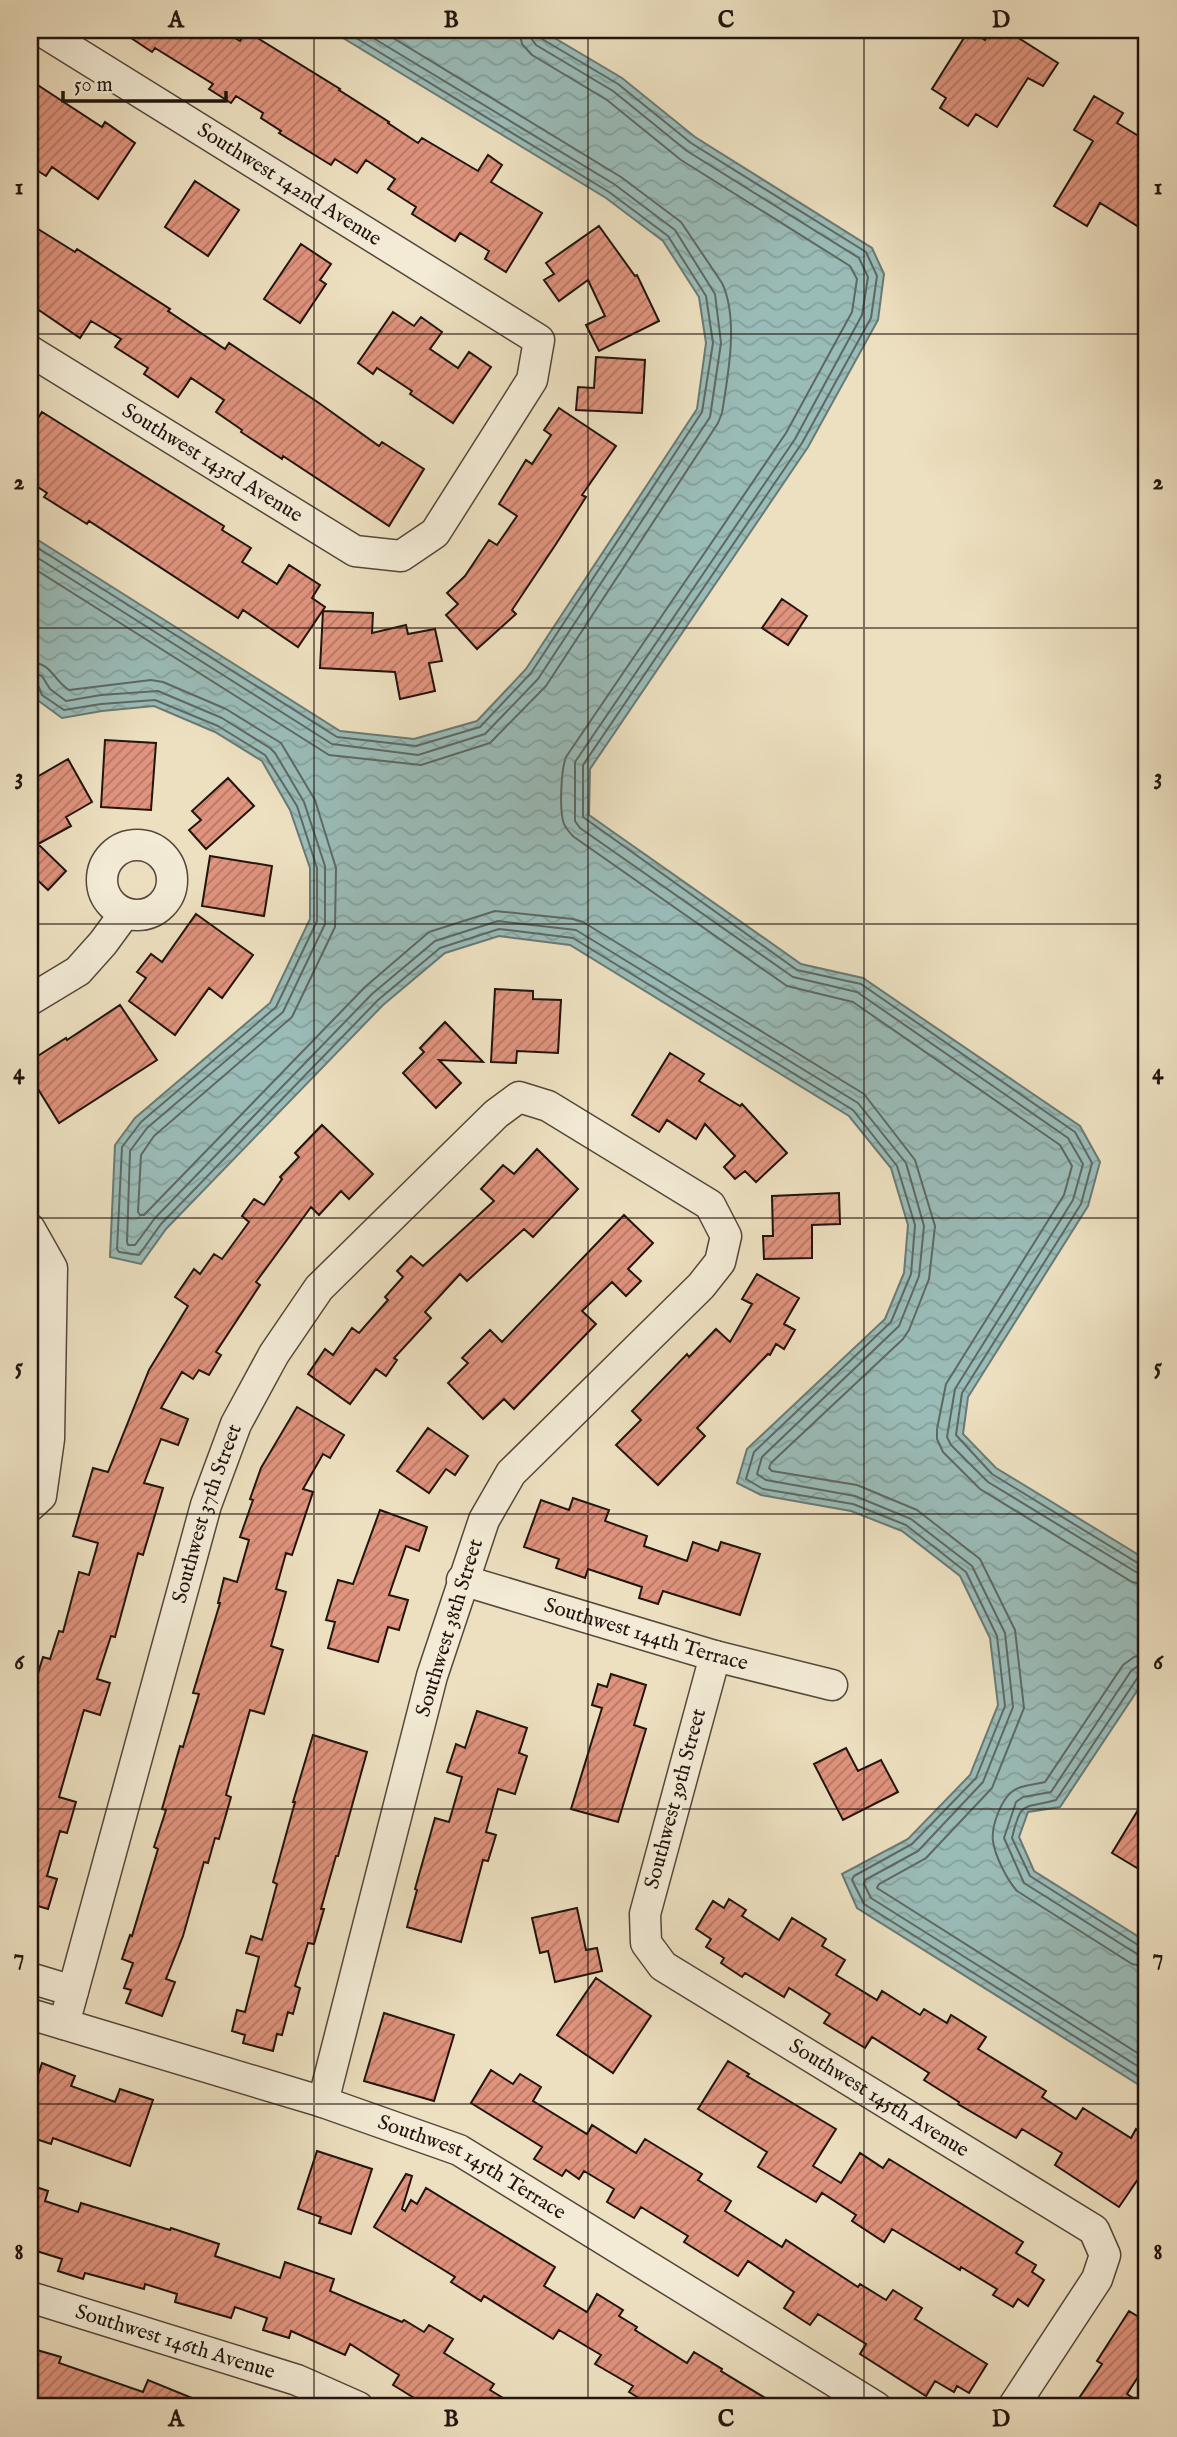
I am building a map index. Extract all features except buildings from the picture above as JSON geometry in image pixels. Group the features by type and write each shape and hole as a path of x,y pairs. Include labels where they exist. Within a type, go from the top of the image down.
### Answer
{"street":[{"name":"Southwest 142nd Avenue","path":"40,30 539,340 532,380 443,521 435,533 401,556"},
{"name":"Southwest 143rd Avenue","path":"30,351 355,551 401,556"},
{"path":"30,1000 78,971 103,943 125,912"},
{"name":"Southwest 37th Street","path":"64,2024 206,1505 236,1424 274,1354 319,1288 496,1114 519,1097 548,1106 710,1205 726,1236"},
{"path":"30,1229 52,1268 49,1439 41,1496 30,1506"},
{"name":"Southwest 38th Street","path":"323,2102 432,1676 484,1520 511,1474 701,1286 720,1262 726,1236"},
{"name":"Southwest 144th Terrace","path":"462,1580 715,1656 832,1685"},
{"name":"Southwest 39th Street","path":"646,1943 645,1914 715,1656"},
{"name":"Southwest 145th Avenue","path":"646,1943 663,1966 1094,2230 1105,2255 1097,2280 1013,2407"},
{"path":"30,1978 73,1991"},
{"name":"Southwest 145th Terrace","path":"30,2014 323,2102 458,2150 876,2407"},
{"name":"Southwest 146th Avenue","path":"30,2297 297,2380 358,2407"}],"green space":[{"path":"30,1260 40,1314 41,1369 30,1479"}],"water":[{"path":"330,30 541,30 622,78 695,137 872,248 884,274 878,320 808,447 590,769 589,815 801,964 863,978 1080,1126 1100,1162 1088,1206 968,1397 963,1434 996,1468 1147,1560 1147,1676 1060,1807 1028,1812 1019,1837 1034,1871 1147,1942 1147,2090 857,1908 842,1874 908,1839 970,1775 998,1705 990,1638 960,1576 902,1531 851,1511 761,1495 737,1483 747,1449 885,1319 904,1273 908,1225 891,1168 849,1116 570,945 499,936 445,953 383,1005 166,1229 141,1264 110,1257 115,1145 135,1118 270,1003 310,919 310,868 290,810 262,761 215,732 154,706 62,718 36,699 30,675 30,535 340,731 414,739 477,721 526,669 697,409 706,343 699,297 663,241 606,198"}]}
